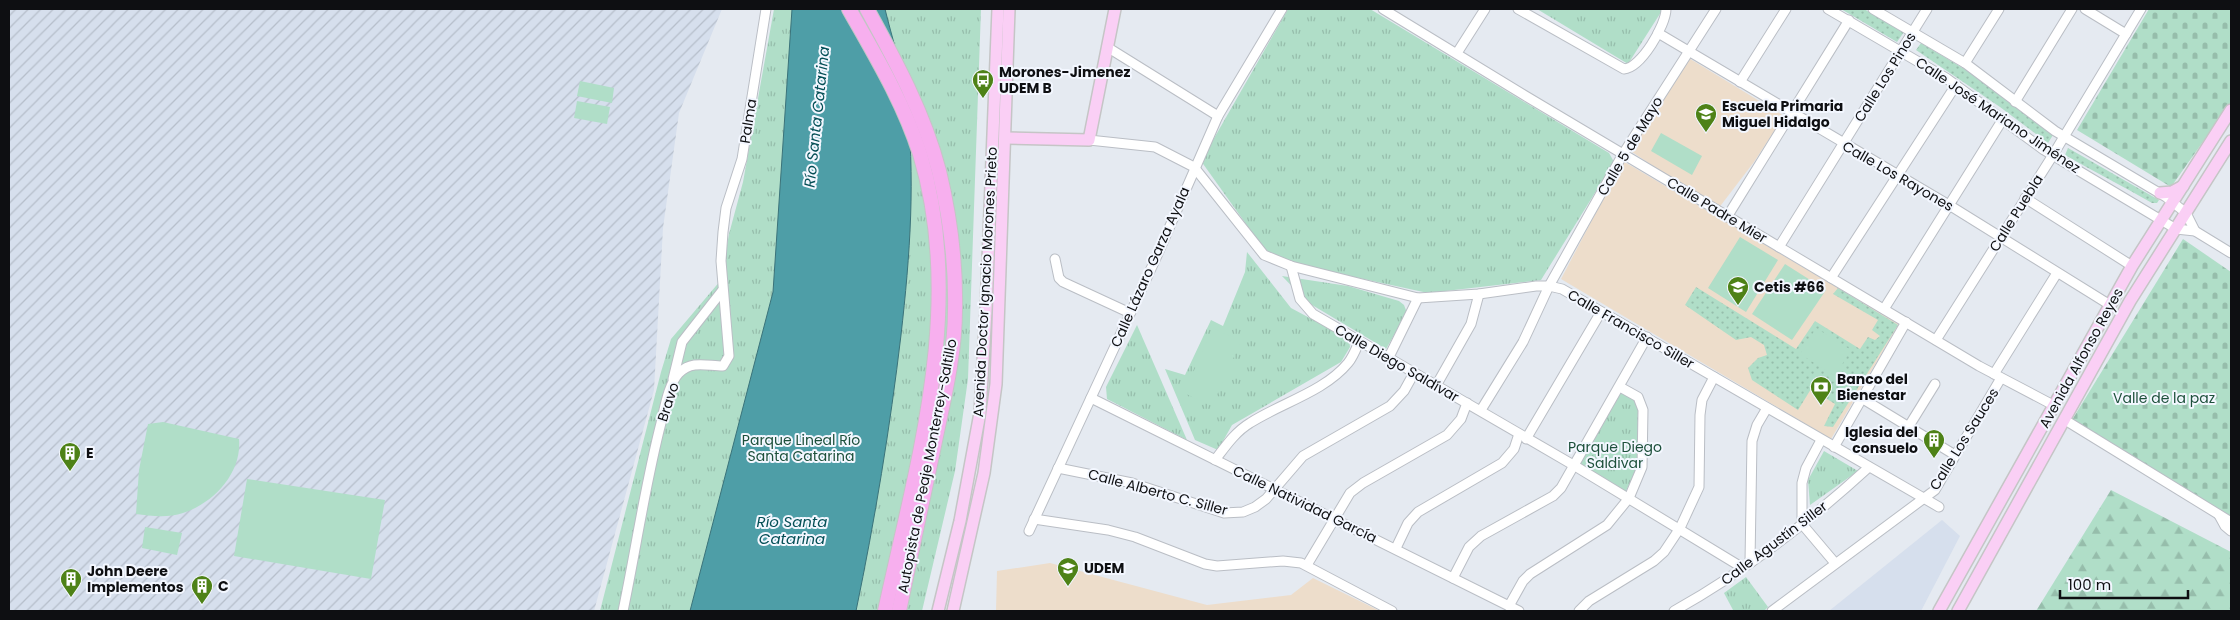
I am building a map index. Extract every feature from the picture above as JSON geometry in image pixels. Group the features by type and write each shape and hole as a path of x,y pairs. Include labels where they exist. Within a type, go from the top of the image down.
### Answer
{"highway":[{"name":"Autopista de Peaje Monterrey-Saltillo","path":"849,9 887,76 919,152 932,206 939,276 936,360 929,407 885,611"},
{"name":"Autopista de Peaje Monterrey-Saltillo","path":"867,9 915,102 928,135 939,170 950,221 952,247 955,311 949,368 899,611"}],"main road":[{"name":"Avenida Doctor Ignacio Morones Prieto","path":"938,611 960,521 980,413 998,9"},
{"name":"Avenida Doctor Ignacio Morones Prieto","path":"956,609 984,473 996,384 1009,9"},
{"path":"1006,138 1090,140 1115,9"},
{"name":"Avenida Alfonso Reyes","path":"1939,611 2132,266 2187,183 2231,110"},
{"name":"Avenida Alfonso Reyes","path":"1958,611 2130,301 2231,141"},
{"path":"2160,193 2172,192 2187,183"}],"street":[{"name":"Palma","path":"723,232 726,208 742,159 766,9"},
{"name":"Calle Lázaro Garza Ayala","path":"1029,531 1130,313 1218,116 1282,9"},
{"name":"Calle Padre Mier","path":"1383,9 1727,217 1997,376 2055,406"},
{"path":"1457,53 1485,9"},
{"path":"1518,9 1620,69 1628,69 1634,65 1658,33 1666,9"},
{"name":"Calle 5 de Mayo","path":"1481,410 1523,342 1549,286 1623,154 1716,9"},
{"path":"1740,82 1786,9"},
{"name":"Calle José Mariano Jiménez","path":"1828,9 1901,50 1956,85 2053,155 2176,229 2195,231 2231,253"},
{"name":"Calle José Mariano Jiménez","path":"1874,9 1965,63 2055,131 2160,193 2186,213 2195,231"},
{"name":"Calle Los Pinos","path":"1779,247 1927,9"},
{"path":"1965,63 1999,9"},
{"path":"2015,102 2072,9"},
{"path":"2085,9 2126,34"},
{"name":"Calle Puebla","path":"1936,340 2065,136 2141,9"},
{"path":"1727,217 1849,20"},
{"name":"Calle Los Rayones","path":"1658,33 1792,114 1949,205 2110,305"},
{"path":"1107,48 1218,116"},
{"path":"1831,278 1956,85"},
{"path":"1884,309 2003,119"},
{"path":"1090,140 1155,147 1194,167 1264,255 1291,266"},
{"path":"2026,198 2132,266"},
{"name":"Bravo","path":"623,611 656,442 672,385 678,374 694,364 723,366 727,361 730,351 722,291 721,261 723,232"},
{"path":"1055,259 1059,278 1062,282 1130,313"},
{"name":"Calle Francisco Siller","path":"1291,266 1418,298 1479,294 1549,286 1570,293 1834,448 1939,507"},
{"name":"Calle Diego Saldívar","path":"1291,266 1300,299 1305,307 1388,359 1437,384 1680,528 1747,565"},
{"name":"Calle Los Sauces","path":"1772,611 1938,486 1997,376 2057,273"},
{"path":"672,385 682,342 722,291"},
{"path":"1437,384 1471,324 1479,294"},
{"path":"1388,359 1418,298"},
{"path":"1396,548 1408,523 1418,512 1502,463 1523,436 1601,312"},
{"path":"1834,448 1906,322"},
{"path":"1453,578 1469,547 1481,536 1553,496 1561,488 1647,337"},
{"path":"1215,460 1229,441 1249,424 1315,388 1342,370 1350,361 1360,342"},
{"name":"Calle Alberto C. Siller","path":"1058,468 1132,483 1224,513 1243,512 1255,507 1276,489 1303,456 1390,406 1404,391 1414,373"},
{"path":"1579,611 1589,601 1654,561 1664,552 1680,528 1699,487 1702,400 1714,377"},
{"path":"1909,426 1935,384"},
{"path":"1509,606 1523,581 1530,574 1607,525 1629,498 1642,467 1643,410 1638,397 1620,387"},
{"name":"Calle Natividad García","path":"1091,398 1396,548 1519,611"},
{"path":"1863,399 1955,455"},
{"path":"1307,565 1334,518 1356,487 1447,435 1455,428 1467,403"},
{"path":"1747,565 1752,441 1757,425 1767,408"},
{"path":"2065,420 2231,522"},
{"path":"1821,440 1806,468 1802,483 1802,524 1835,563"},
{"name":"Calle Agustín Siller","path":"1674,611 1720,585 1802,524 1869,467"},
{"path":"2219,514 2225,526 2231,531"},
{"path":"1034,519 1108,530 1135,537 1205,564 1217,566 1283,561 1307,565 1392,611"}],"shaded area":[{"path":"9,9 722,9 679,113 663,228 654,390 594,611 9,611"},
{"name":"Escuela Primaria Miguel Hidalgo","path":"1687,57 1784,116 1754,162 1718,209 1629,150"},
{"name":"Cetis #66","path":"1623,161 1899,324 1831,439 1561,279"},
{"path":"1942,520 1960,536 1921,611 1829,611"},
{"name":"UDEM","path":"1050,563 1207,605 1291,595 1313,578 1380,611 996,611 997,571"}],"green space":[{"name":"Parque Lineal Río Santa Catarina","path":"774,9 981,9 968,379 955,471 922,611 600,611 671,339 721,280 729,234 743,182"},
{"path":"1288,9 1370,9 1609,153 1614,162 1541,280 1428,293 1271,259 1201,161"},
{"path":"1537,9 1663,9 1628,64"},
{"path":"1841,9 1864,9 1904,32 1897,42"},
{"path":"2149,9 2231,9 2231,102 2171,187 2077,130"},
{"path":"1921,43 1971,73 2053,135 2048,143 2000,107 1916,50"},
{"path":"580,81 614,88 612,103 577,96"},
{"path":"577,101 610,107 607,124 574,118"},
{"path":"1661,133 1702,156 1692,175 1651,151"},
{"path":"2068,148 2159,200 2157,203 2152,203 2065,155"},
{"path":"1740,237 1778,260 1746,312 1708,288"},
{"name":"Valle de la paz","path":"2183,239 2231,272 2231,518 2072,420"},
{"path":"1247,252 1291,308 1349,339 1350,347 1341,362 1232,425 1218,450 1195,440 1165,369 1185,375 1211,320 1223,326 1245,272"},
{"path":"1785,264 1826,290 1792,340 1752,314"},
{"path":"1282,276 1348,286 1399,301 1404,305 1407,313 1386,349 1307,302"},
{"path":"1696,287 1796,349 1815,321 1860,349 1868,337 1875,340 1880,336 1872,330 1878,320 1833,294 1838,288 1898,325 1833,427 1824,426 1835,404 1811,389 1798,410 1752,380 1748,368 1758,358 1767,355 1764,345 1751,337 1736,340 1685,305"},
{"path":"1137,325 1187,440 1107,399 1106,387"},
{"path":"1213,328 1241,341 1212,406 1184,393"},
{"path":"1816,328 1851,350 1835,376 1800,354"},
{"name":"Parque Diego Saldivar","path":"1621,391 1639,403 1641,460 1625,493 1580,464"},
{"path":"163,422 239,439 239,452 236,463 224,485 205,502 194,508 171,516 136,514 139,470 148,424"},
{"path":"1824,451 1858,471 1810,505 1808,480"},
{"path":"247,479 385,500 371,579 234,556"},
{"path":"2111,490 2231,552 2231,611 2036,611"},
{"path":"145,527 182,533 177,555 142,548"},
{"path":"1746,577 1768,607 1764,611 1733,610 1724,593"}],"water":[{"name":"Río Santa Catarina","path":"792,9 885,9 906,97 911,156 909,246 897,370 876,508 856,611 690,611 773,292"}],"place":[{"name":"Morones-Jimenez UDEM B","path":"983,99"},
{"name":"Escuela Primaria Miguel Hidalgo","path":"1706,133"},
{"name":"Cetis #66","path":"1738,306"},
{"name":"Banco del Bienestar","path":"1821,406"},
{"name":"Iglesia del consuelo","path":"1934,459"},
{"name":"E","path":"70,472"},
{"name":"UDEM","path":"1068,587"},
{"name":"John Deere Implementos","path":"71,598"},
{"name":"C","path":"202,605"}]}
